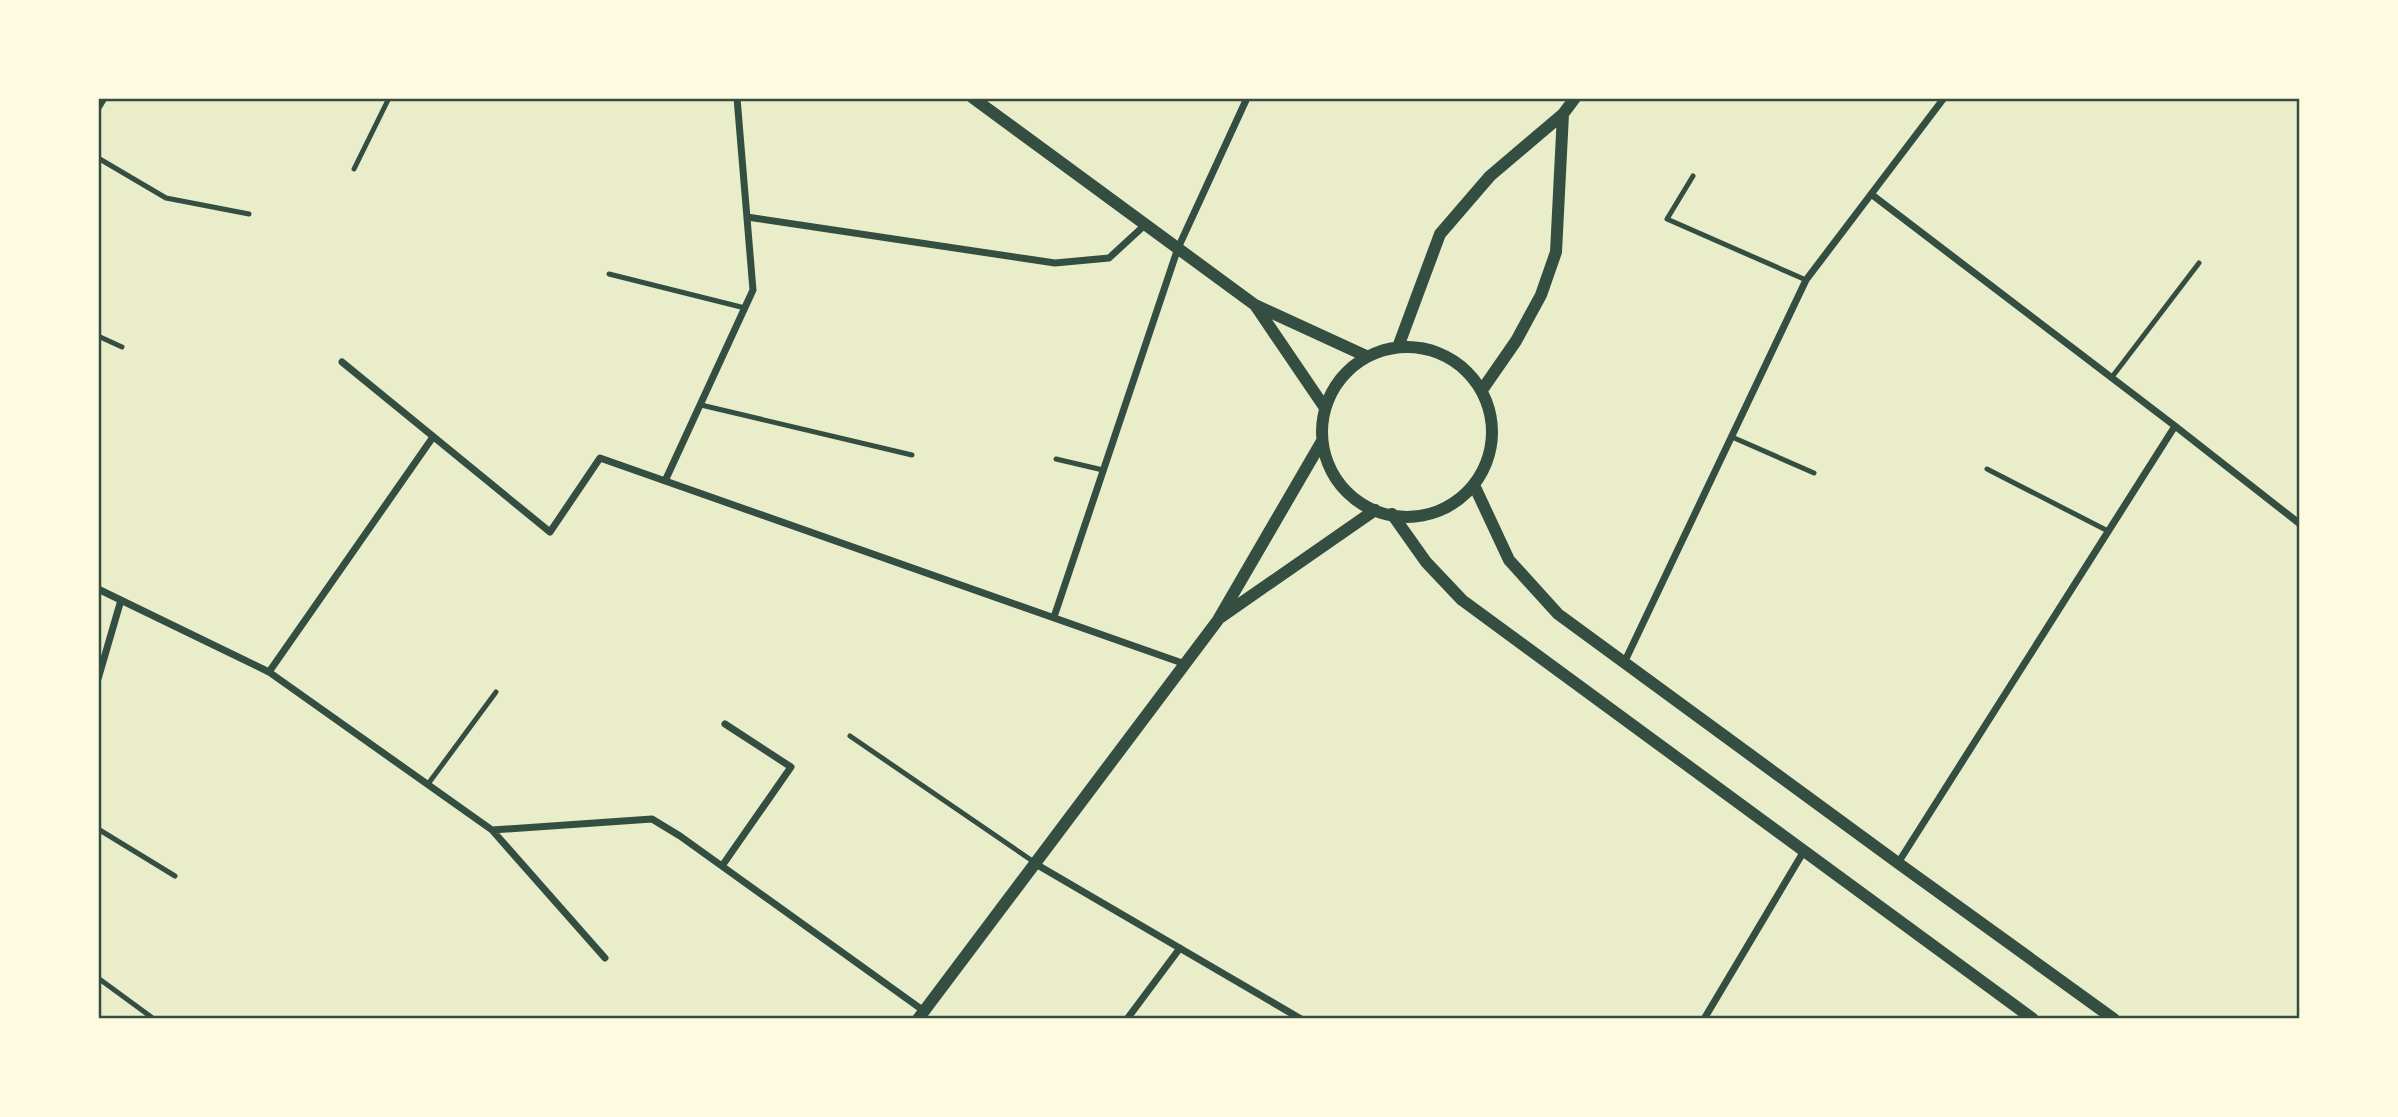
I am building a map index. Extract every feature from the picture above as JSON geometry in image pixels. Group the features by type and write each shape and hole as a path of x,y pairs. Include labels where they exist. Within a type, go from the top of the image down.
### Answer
{"street":[{"path":"98,108 104,98"},
{"path":"665,481 753,290 737,98"},
{"path":"973,98 1255,305 1366,356"},
{"path":"1054,617 1178,248 1247,98"},
{"path":"1398,347 1440,234 1490,176 1563,114 1575,98"},
{"path":"1624,663 1806,280 1944,98"},
{"path":"1482,390 1516,341 1535,307 1556,252 1563,114"},
{"path":"1871,194 2300,524"},
{"path":"747,217 1055,263 1109,258 1146,224"},
{"path":"1255,305 1325,408"},
{"path":"1398,347 1431,349 1461,365 1482,390 1492,422 1489,455 1474,485 1448,507 1416,517 1383,514 1353,499 1332,473 1322,441 1325,408 1340,378 1366,356 1398,347"},
{"path":"342,362 550,532 600,458 1185,664"},
{"path":"1898,863 2175,426"},
{"path":"269,671 433,437"},
{"path":"492,830 652,819 722,866 921,1015 1218,620 1322,441"},
{"path":"1474,485 1509,560 1558,614 2114,1019"},
{"path":"1218,620 1375,510"},
{"path":"1392,514 1426,562 1462,600 2033,1019"},
{"path":"98,589 269,671 492,830 606,958"},
{"path":"98,680 121,600"},
{"path":"722,866 791,767 725,724"},
{"path":"1704,1019 1804,851"},
{"path":"1034,862 1301,1019"},
{"path":"1127,1019 1180,948"}],"lane":[{"path":"354,169 389,98"},
{"path":"98,158 166,198 250,214"},
{"path":"1693,176 1667,219 1806,280"},
{"path":"2112,377 2200,263"},
{"path":"609,274 745,308"},
{"path":"98,336 122,347"},
{"path":"701,405 912,455"},
{"path":"1732,437 1814,473"},
{"path":"1056,459 1103,470"},
{"path":"1987,469 2108,531"},
{"path":"428,784 496,692"},
{"path":"850,736 1034,862"},
{"path":"98,829 175,876"},
{"path":"98,978 154,1019"}]}
